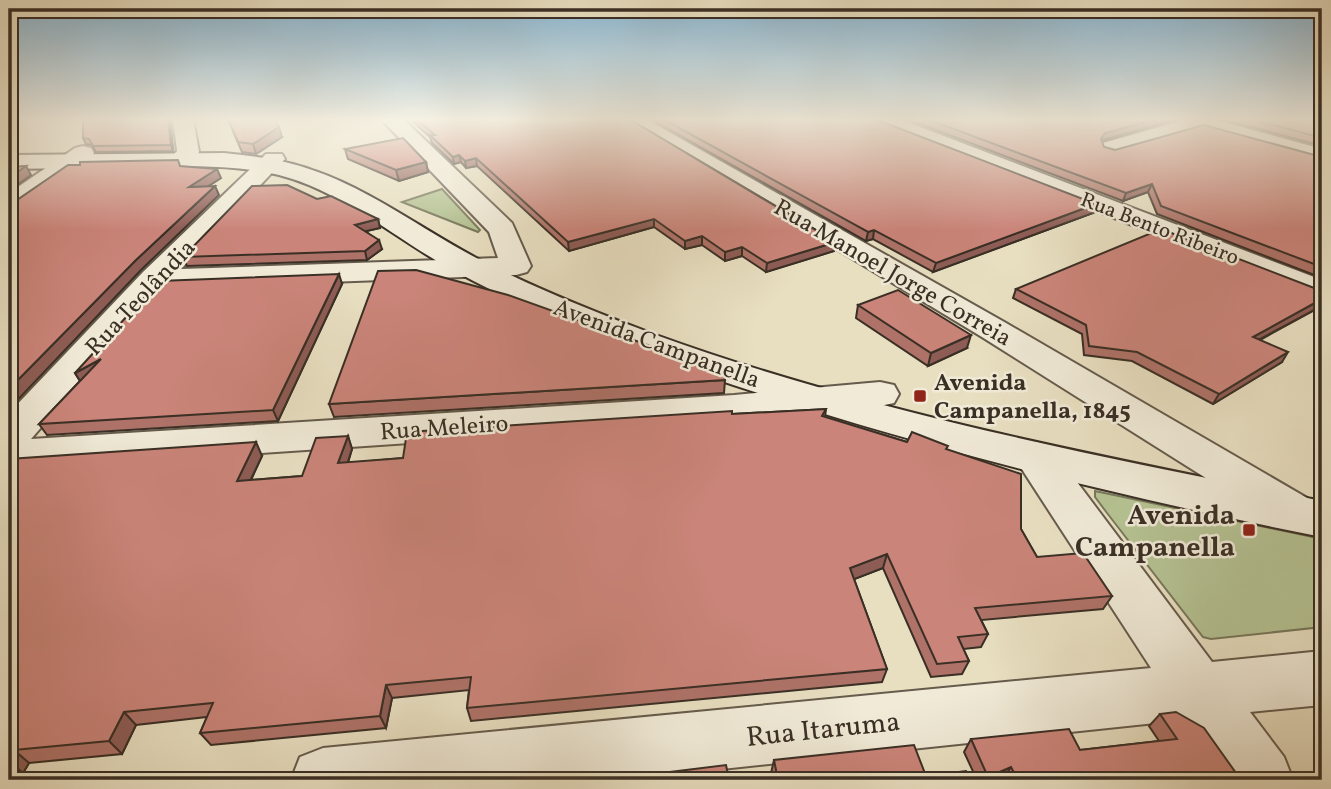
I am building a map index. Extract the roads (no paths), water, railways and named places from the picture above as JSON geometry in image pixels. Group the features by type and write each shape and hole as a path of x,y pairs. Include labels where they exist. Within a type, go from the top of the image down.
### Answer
{"street":[{"name":"Avenida Campanella","path":"37,156 78,157"},
{"name":"Avenida Campanella","path":"9,162 88,156"},
{"name":"Avenida Campanella","path":"241,156 319,168 364,183 516,266 624,308 880,394 1054,439 1248,482"},
{"path":"155,279 473,270 516,266 502,229 428,156"},
{"name":"Rua Manoel Jorge Correia","path":"694,156 1248,482 1314,510"},
{"name":"Rua Bento Ribeiro","path":"974,156 1322,292"},
{"path":"9,204 78,157"},
{"name":"Avenida Campanella","path":"271,162 326,184 473,270 646,342 820,401 1035,457 1314,510"},
{"name":"Rua Teolândia","path":"9,438 155,279 271,162"},
{"name":"Rua Meleiro","path":"9,455 820,401 880,394"},
{"path":"1035,457 1197,693 1261,780"},
{"name":"Rua Itaruma","path":"323,780 992,711 1197,693 1322,678"}],"place":[{"name":"Avenida Campanella, 1845","path":"920,396"},
{"name":"Avenida Campanella","path":"1249,530"}]}
